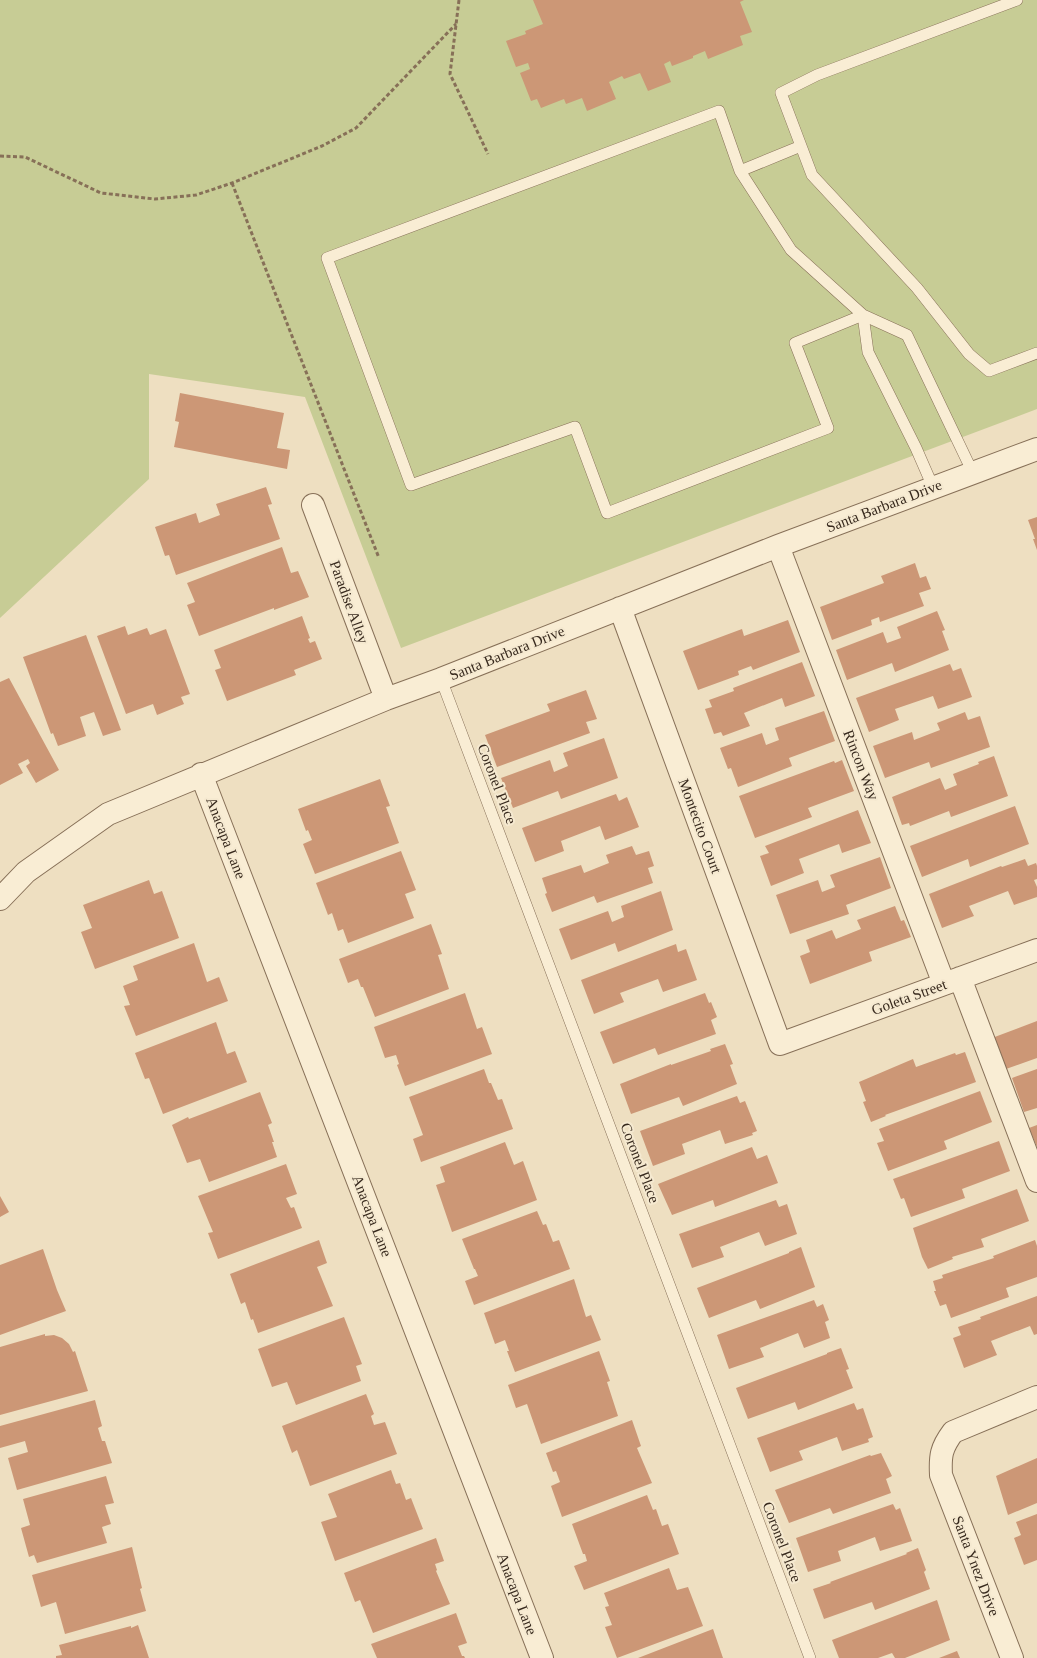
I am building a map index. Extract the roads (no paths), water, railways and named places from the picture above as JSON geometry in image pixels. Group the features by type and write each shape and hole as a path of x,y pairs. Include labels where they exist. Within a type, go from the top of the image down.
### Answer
{"street":[{"name":"Santa Barbara Drive","path":"0,899 26,872 108,814 386,699 441,680 778,546 1037,449"},
{"name":"Paradise Alley","path":"313,505 386,699"},
{"name":"Rincon Way","path":"778,546 952,981 1037,1181"},
{"name":"Montecito Court","path":"620,608 780,1044"},
{"name":"Anacapa Lane","path":"201,774 542,1658"},
{"name":"Goleta Street","path":"780,1044 1037,950"},
{"name":"Santa Ynez Drive","path":"1012,1658 941,1475 940,1458 944,1443 953,1432 1037,1397"}],"lane":[{"path":"1017,0 817,75 781,94 812,175 917,288 969,354 989,372 1037,353"},
{"path":"863,315 795,343 828,428 607,513 575,427 411,485 327,258 719,112 740,170 791,250 863,315 907,335 973,473"},
{"path":"740,170 801,146"},
{"path":"863,315 868,352 916,448 933,487"},
{"name":"Coronel Place","path":"441,680 810,1658"}]}
